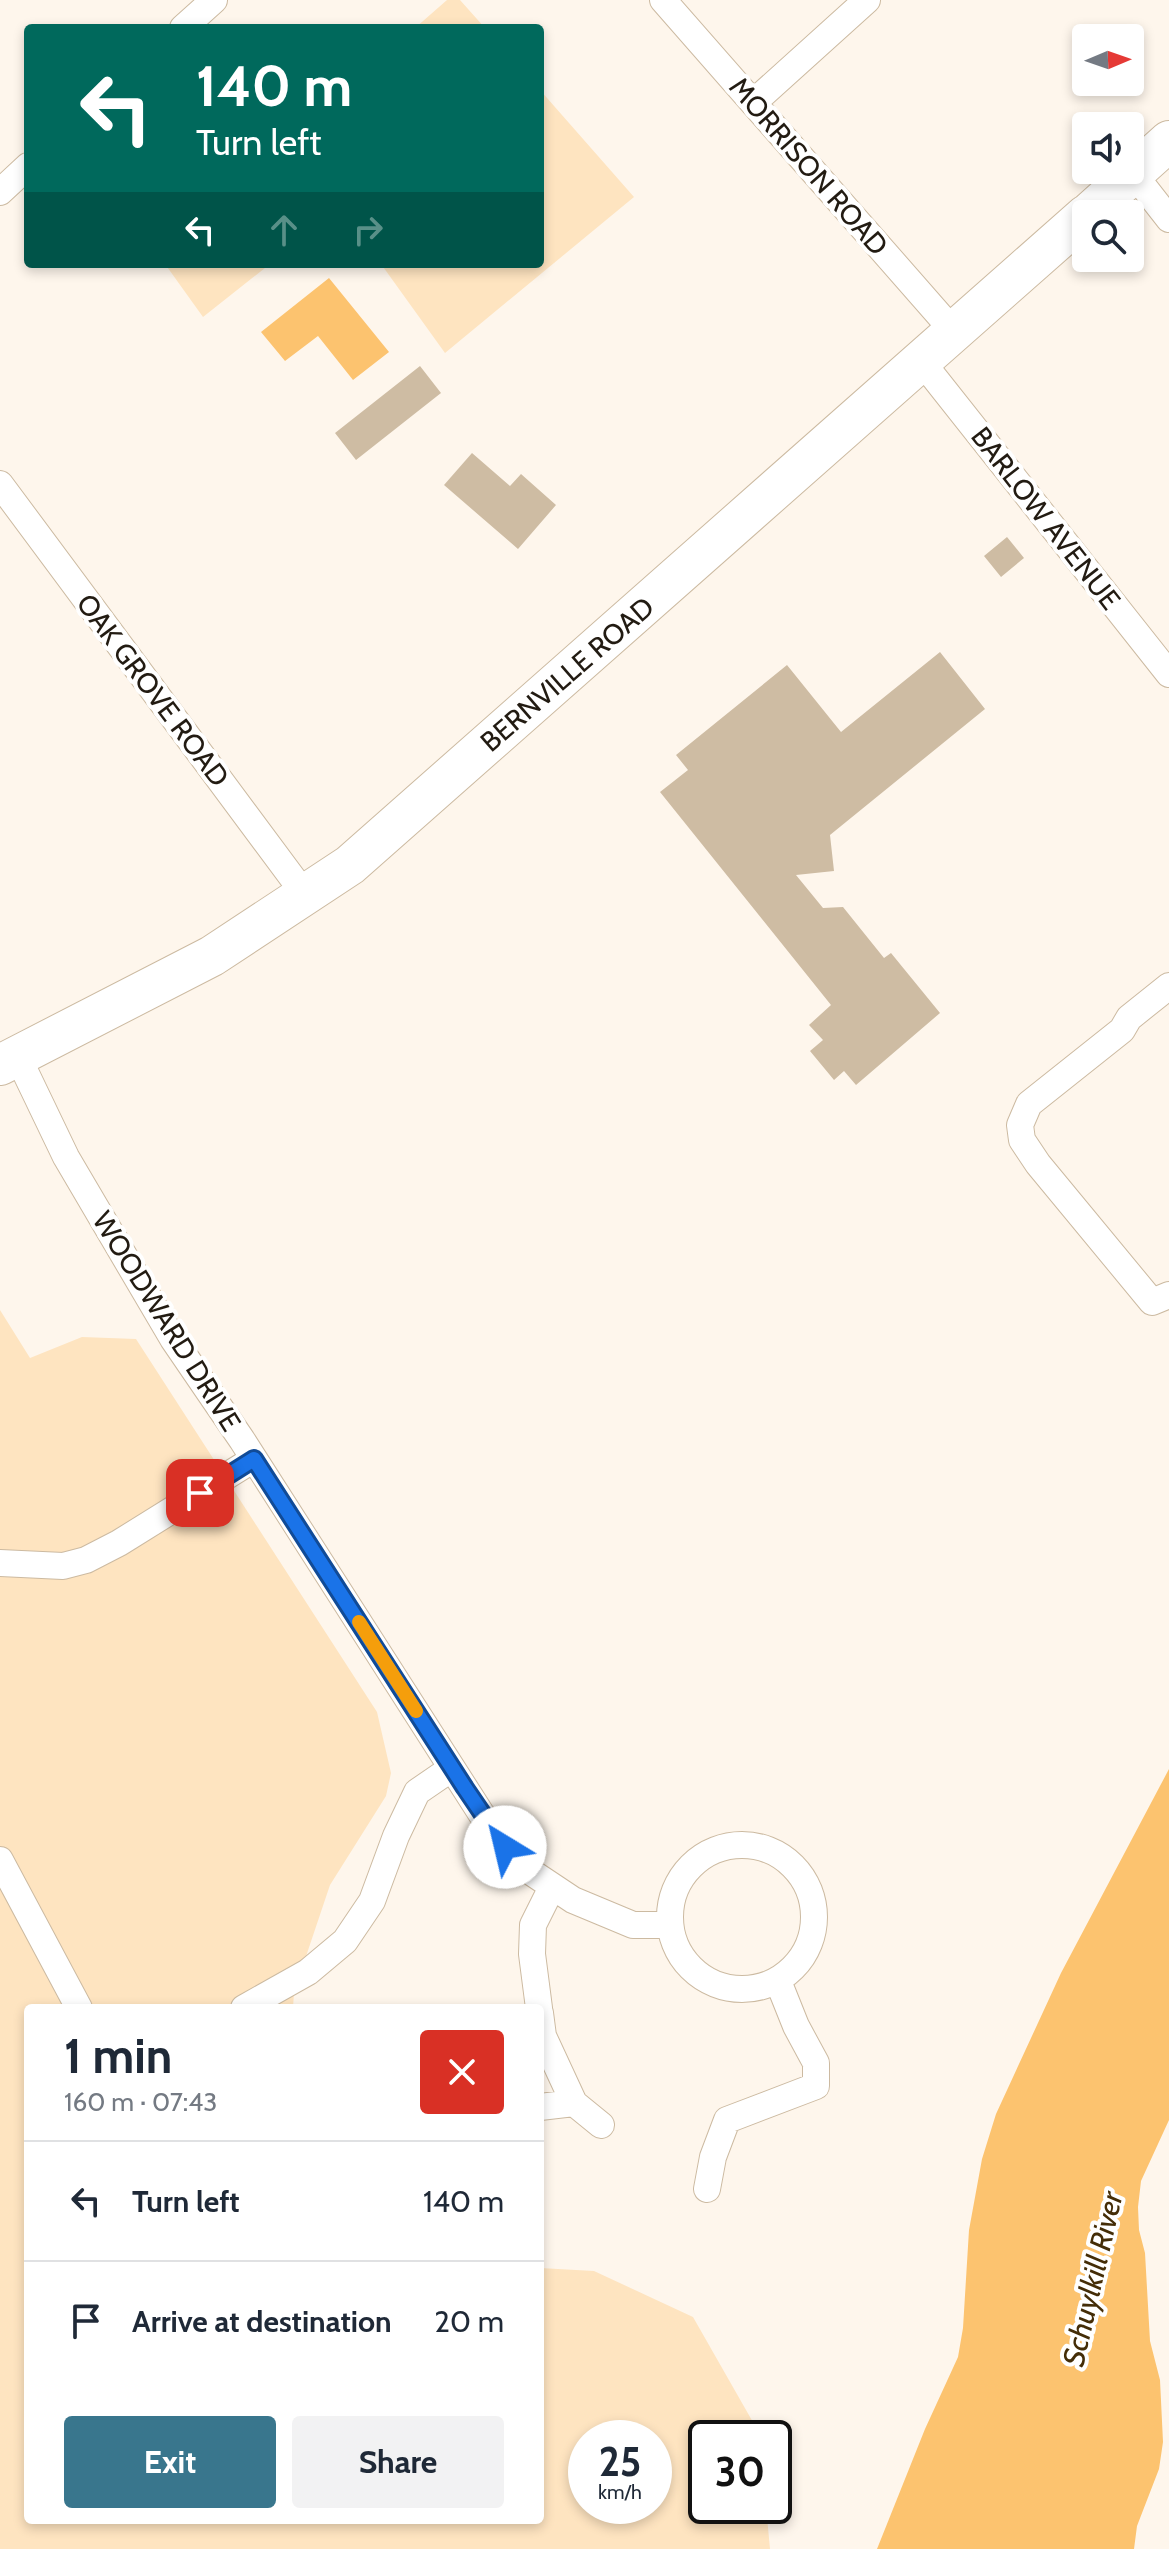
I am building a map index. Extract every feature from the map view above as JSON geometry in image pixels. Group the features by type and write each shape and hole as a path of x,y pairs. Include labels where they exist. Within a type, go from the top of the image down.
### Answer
{"main road":[{"name":"BERNVILLE ROAD","path":"1144,163 1169,141"},
{"name":"BERNVILLE ROAD","path":"1103,200 1121,184"},
{"name":"BERNVILLE ROAD","path":"9,1061 212,956 350,865 1072,228"}],"street":[{"path":"187,24 214,0"},
{"name":"MORRISON ROAD","path":"663,0 955,333"},
{"path":"754,102 867,0"},
{"path":"0,192 24,170"},
{"path":"1142,184 1169,219"},
{"name":"BARLOW AVENUE","path":"922,362 1169,674"},
{"name":"OAK GROVE ROAD","path":"0,484 306,896"},
{"path":"1169,986 1129,1018 1122,1030 1029,1104 1020,1125 1022,1140 1038,1164 1152,1302 1169,1295"},
{"name":"WOODWARD DRIVE","path":"9,1061 173,1339 254,1459 491,1829 519,1864 573,1900 633,1925 670,1925"},
{"path":"0,1563 63,1566 86,1560 119,1543 254,1459"},
{"path":"251,2004 308,1972 345,1941 372,1901 396,1836 417,1792 452,1768"},
{"path":"733,1844 762,1846 787,1859 806,1881 815,1908 813,1936 800,1962 778,1981 751,1989 723,1987 697,1975 679,1953 670,1925 672,1897 685,1871 706,1853 733,1844"},
{"path":"0,1860 77,2004"},
{"path":"539,2004 532,1954 533,1925 552,1887"},
{"path":"707,2189 713,2157 727,2120 816,2086 816,2063 796,2026 778,1981"},
{"path":"544,2038 574,2103 601,2125"},
{"path":"544,2107 574,2103"}],"shaded area":[{"path":"447,0 460,0 481,24 420,24"},
{"path":"544,95 634,197 445,353 384,268 544,268"},
{"path":"168,268 265,268 203,317"},
{"path":"0,1310 30,1358 82,1337 136,1339 377,1712 391,1773 386,1796 330,1885 294,1992 293,2004 24,2004 24,2524 544,2524 544,2268 594,2271 693,2317 752,2420 688,2420 688,2524 768,2524 770,2549 0,2549"}],"water":[{"path":"329,278 389,352 353,380 318,336 285,361 261,332"},
{"name":"Schuylkill River","path":"1169,1769 1169,2120 1141,2181 1138,2207 1139,2230 1145,2253 1150,2341 1160,2380 1163,2442 1159,2469 1137,2526 1134,2549 877,2549 925,2429 958,2357 963,2328 969,2230 982,2159 996,2114 1061,1973"}],"building":[{"path":"420,366 441,393 356,460 335,433"},
{"path":"472,453 510,486 521,474 556,505 518,549 444,485"},
{"path":"1007,537 1024,558 1001,577 984,556"},
{"path":"940,652 985,709 830,835 834,871 796,875 823,908 843,907 884,958 891,953 940,1013 856,1085 844,1071 834,1080 810,1051 823,1040 809,1025 831,1005 660,792 688,770 676,755 787,665 841,732"}],"slow traffic":[{"path":"359,1622 416,1711"}],"route":[{"path":"200,1493 254,1459 505,1847"}]}
